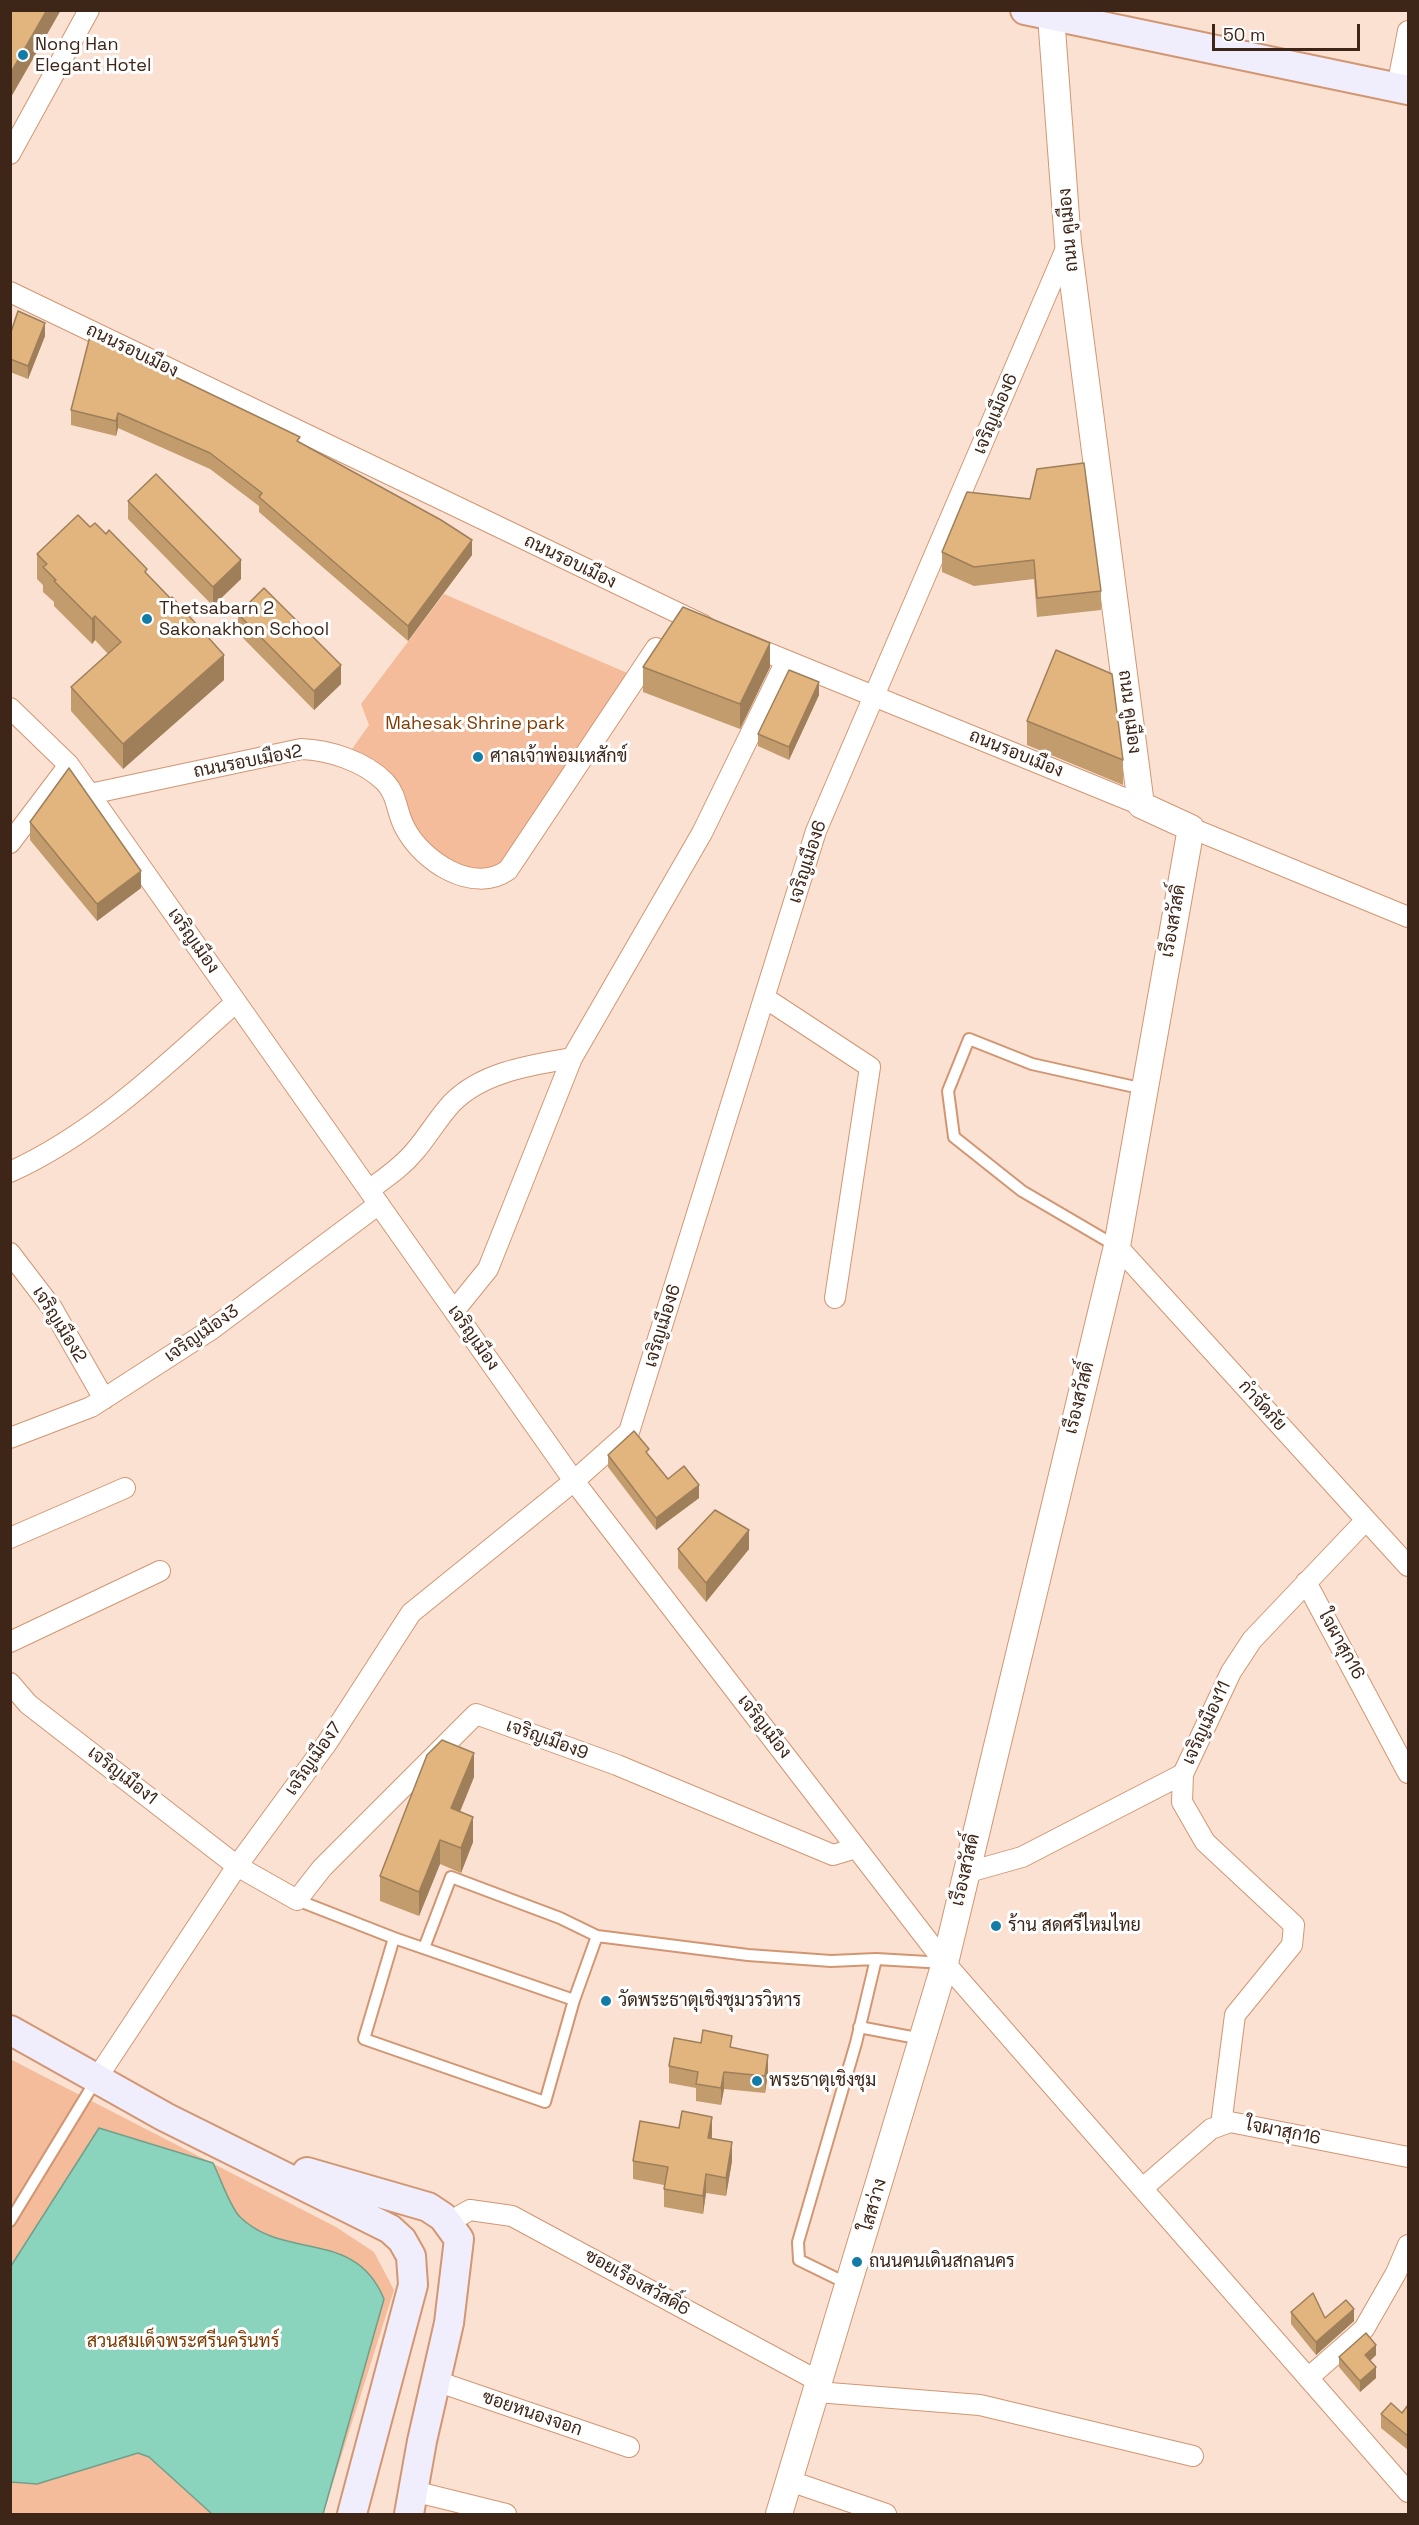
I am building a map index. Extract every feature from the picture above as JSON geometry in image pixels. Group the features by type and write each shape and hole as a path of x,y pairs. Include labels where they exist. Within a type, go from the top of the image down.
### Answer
{"main road":[{"name":"ถนน คูเมือง","path":"1044,12 1403,89"},
{"path":"10,2030 225,2147 370,2217 402,2240 411,2256 413,2285 352,2514"},
{"path":"225,2147 428,2207 448,2222 459,2239 460,2251 449,2322 411,2503"}],"street":[{"path":"10,154 88,10"},
{"name":"ถนน คูเมือง","path":"1044,12 1068,243 1141,805"},
{"path":"1403,89 1408,31"},
{"name":"เจริญเมือง6","path":"574,1481 629,1432 816,831 1068,243"},
{"name":"ถนนรอบเมือง","path":"10,292 679,615 786,661 1141,805"},
{"name":"ถนนรอบเมือง2","path":"90,794 301,749 316,750 351,761 383,780 394,793 404,827 437,864 448,871 463,875 500,876 508,870 679,615"},
{"path":"454,1311 488,1269 572,1058 702,833 786,661"},
{"name":"เจริญเมือง","path":"10,708 69,765 574,1481 945,1963 1144,2187 1408,2492"},
{"path":"10,843 69,765"},
{"path":"1141,805 1191,828 1408,917"},
{"name":"เรืองสวัสดิ์","path":"945,1963 1117,1246 1191,828"},
{"path":"765,998 870,1067 835,1298"},
{"path":"10,1172 39,1159 115,1108 236,1002"},
{"name":"เจริญเมือง3","path":"10,1438 91,1407 212,1329 374,1197 452,1103 466,1092 484,1081 514,1070 572,1058"},
{"name":"กำจัดภัย","path":"1117,1246 1408,1566"},
{"name":"เจริญเมือง2","path":"10,1253 52,1308 104,1399"},
{"name":"เจริญเมือง7","path":"97,2078 237,1866 327,1743 411,1613 574,1481"},
{"path":"10,1538 125,1488"},
{"name":"เจริญเมือง11","path":"965,1873 1022,1857 1183,1774 1231,1672 1252,1640 1365,1520"},
{"path":"10,1642 160,1571"},
{"name":"ใจผาสุก16","path":"1306,1582 1408,1773"},
{"name":"เจริญเมือง1","path":"10,1683 28,1704 237,1866 297,1900"},
{"name":"เจริญเมือง9","path":"297,1900 322,1868 476,1714 617,1765 833,1855 856,1848"},
{"path":"1183,1774 1182,1802 1205,1842 1294,1925 1292,1945 1235,2015 1221,2125"},
{"name":"ใสสว่าง","path":"779,2514 850,2285 945,1963"},
{"name":"ใจผาสุก16","path":"1144,2187 1210,2129 1230,2122 1408,2157"},
{"name":"ซอยเรืองสวัสดิ์6","path":"448,2222 470,2210 513,2216 819,2387"},
{"path":"1308,2378 1364,2329 1396,2273 1408,2246"},
{"name":"ซอยหนองจอก","path":"436,2381 629,2447"},
{"path":"819,2387 980,2405 1193,2456"},
{"path":"790,2481 886,2514"},
{"path":"411,2503 506,2514"}],"lane":[{"path":"1117,1246 1022,1191 954,1137 948,1091 969,1039 1032,1064 1144,1089"},
{"path":"424,1948 451,1877 560,1918 597,1936 748,1955 831,1961 876,1959 945,1963"},
{"path":"297,1900 394,1938 574,2000"},
{"path":"394,1938 364,2040 545,2102 574,2000 597,1936"},
{"path":"850,2285 800,2260 798,2242 876,1959"},
{"path":"859,2027 923,2040"},
{"path":"10,2221 97,2078"}],"green space":[{"name":"Mahesak Shrine park","path":"444,594 632,675 495,878 448,871 414,841 394,793 347,756 369,725 361,704"},
{"name":"สวนสมเด็จพระศรีนครินทร์","path":"10,2059 336,2227 374,2252 394,2290 323,2514 11,2514"}],"water":[{"name":"สวนสมเด็จพระศรีนครินทร์","path":"99,2128 213,2163 240,2217 258,2230 277,2238 338,2253 356,2262 371,2277 384,2299 323,2514 212,2514 149,2457 138,2453 37,2484 11,2482 11,2266"}],"building":[{"path":"10,10 47,10 10,74"},
{"path":"18,311 45,323 28,366 10,359 10,335"},
{"path":"90,336 300,437 297,441 441,520 472,540 408,626 259,497 262,493 210,453 118,413 116,421 71,410"},
{"path":"1084,463 1101,591 1037,598 1034,560 974,567 942,552 967,492 1030,499 1037,469"},
{"path":"156,474 241,560 213,587 128,501"},
{"path":"78,515 90,527 95,523 106,534 109,530 147,569 145,572 171,599 172,597 224,655 123,744 71,687 121,642 95,616 92,619 54,581 56,580 43,567 47,564 37,554"},
{"path":"264,588 341,665 314,691 238,614"},
{"path":"683,607 770,643 740,704 643,667"},
{"path":"1056,650 1112,674 1123,760 1027,721"},
{"path":"789,670 819,682 789,747 758,734"},
{"path":"69,768 141,871 97,904 30,822"},
{"path":"634,1431 649,1449 646,1452 668,1479 684,1466 699,1485 656,1518 608,1455"},
{"path":"715,1510 749,1530 706,1583 678,1549"},
{"path":"442,1740 474,1753 451,1808 473,1817 461,1848 440,1840 419,1892 380,1876 427,1755"},
{"path":"703,2030 732,2036 730,2047 768,2055 765,2076 724,2072 721,2088 696,2084 698,2072 669,2066 674,2038 701,2043"},
{"path":"682,2111 712,2117 708,2138 732,2142 726,2178 706,2174 703,2196 664,2189 668,2167 633,2161 640,2121 679,2128"},
{"path":"1313,2293 1325,2318 1346,2300 1354,2309 1316,2342 1291,2312"},
{"path":"1366,2333 1376,2345 1365,2355 1376,2367 1360,2381 1339,2357"},
{"path":"1391,2403 1402,2413 1408,2405 1408,2436 1381,2414"}],"place":[{"name":"Nong Han Elegant Hotel","path":"23,55"},
{"name":"Thetsabarn 2 Sakonakhon School","path":"147,619"},
{"name":"ศาลเจ้าพ่อมเหสักข์","path":"478,757"},
{"name":"ร้าน สดศรีไหมไทย","path":"996,1926"},
{"name":"วัดพระธาตุเชิงชุมวรวิหาร","path":"606,2001"},
{"name":"พระธาตุเชิงชุม","path":"757,2081"},
{"name":"ถนนคนเดินสกลนคร","path":"857,2262"}]}
